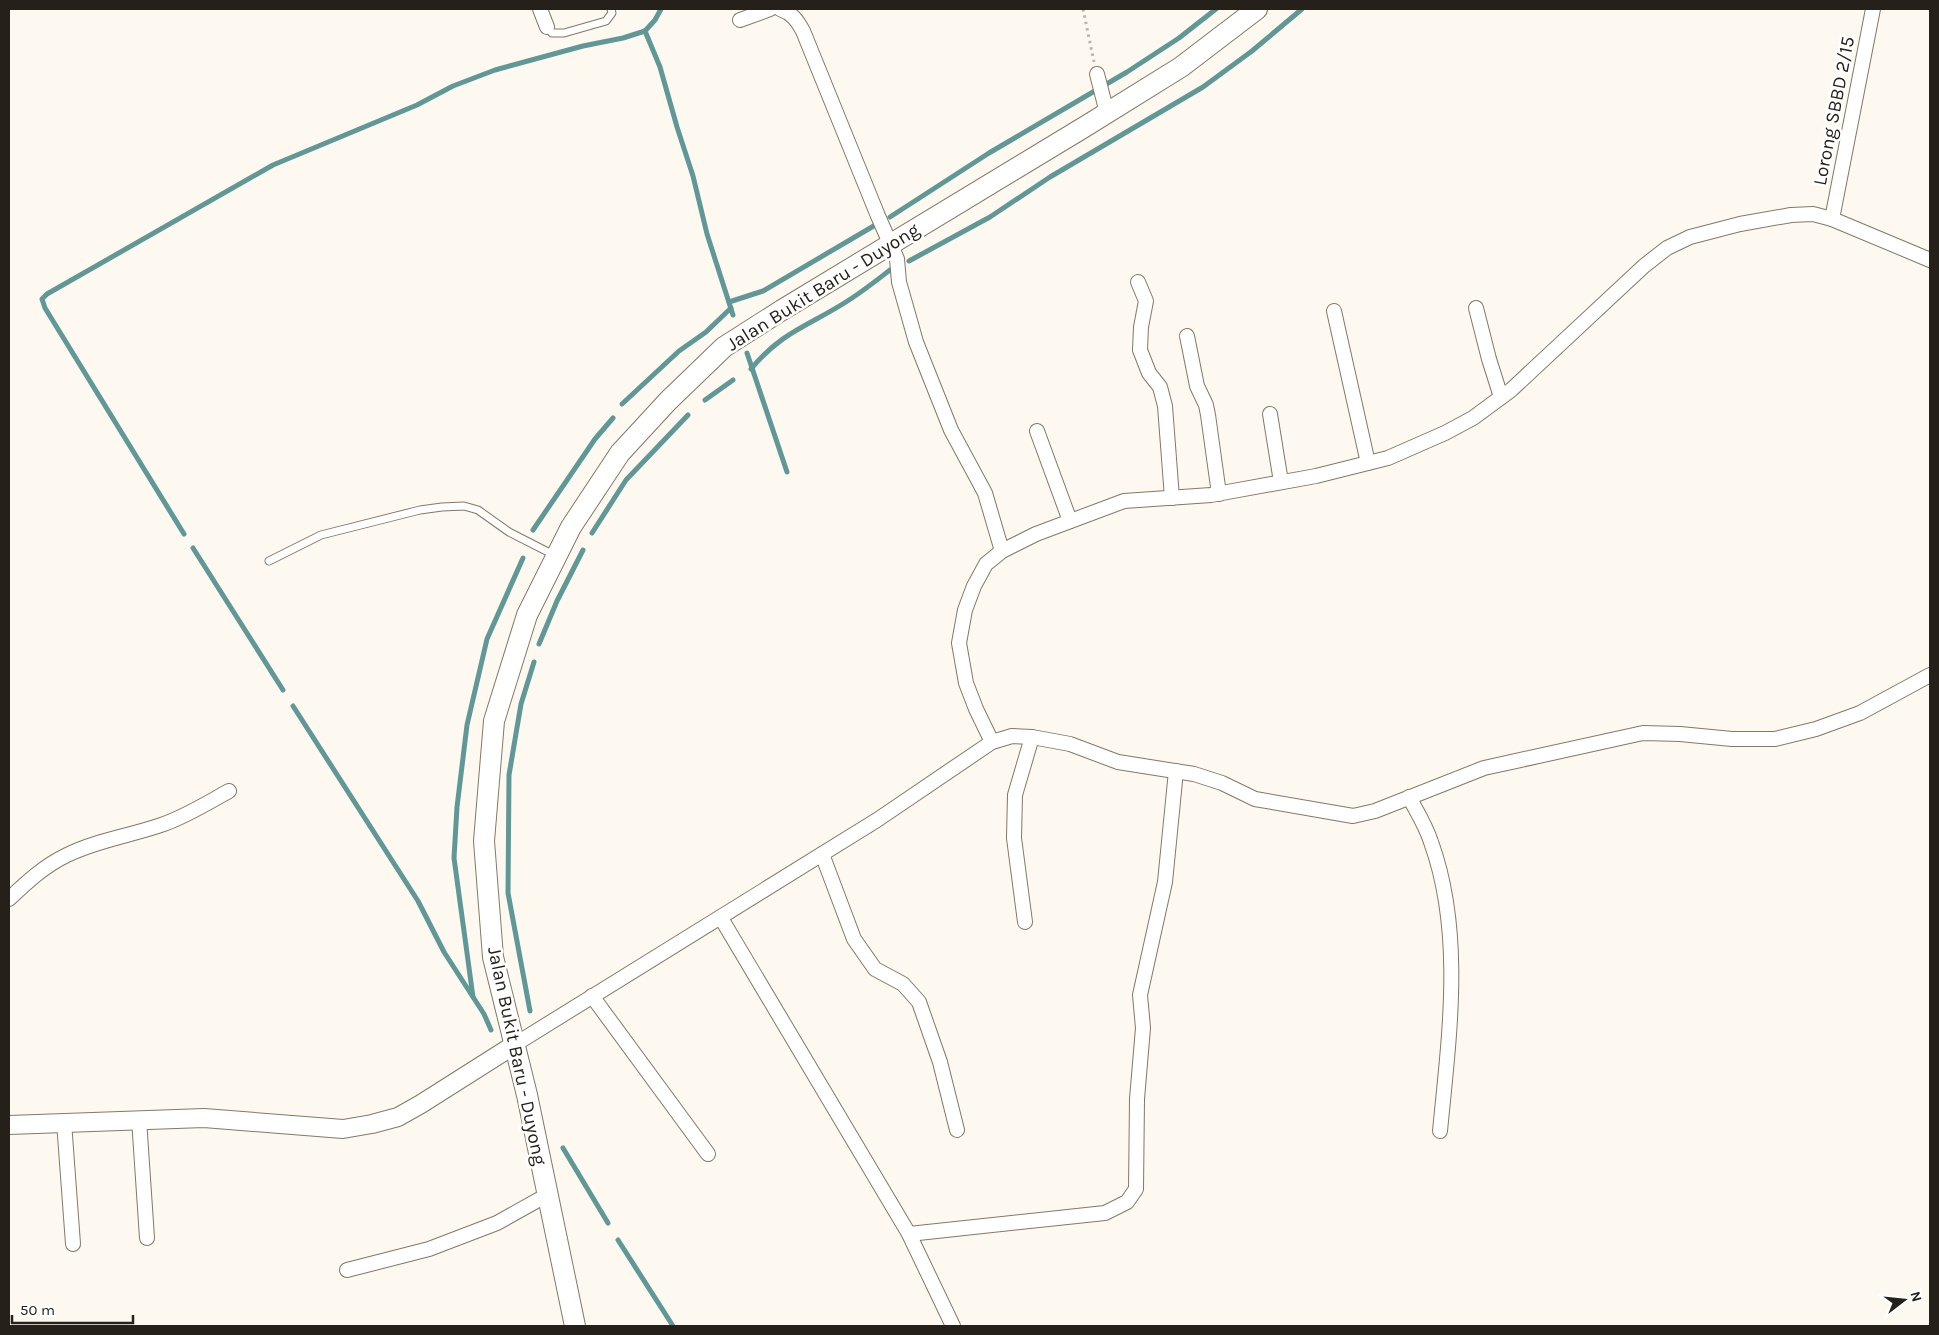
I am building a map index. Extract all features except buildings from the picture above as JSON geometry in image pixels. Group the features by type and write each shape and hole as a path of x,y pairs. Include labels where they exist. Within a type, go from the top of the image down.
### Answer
{"main road":[{"name":"Jalan Bukit Baru - Duyong","path":"574,1326 527,1095 493,956 484,842 494,721 527,615 571,526 620,453 668,401 724,347 1181,67 1257,9"}],"street":[{"path":"540,9 547,27"},
{"path":"740,20 770,9"},
{"path":"780,9 789,12 803,30 891,244 896,259 899,282 916,342 951,430 985,493 1002,550"},
{"name":"Lorong SBBD 2/15","path":"1832,219 1873,9"},
{"path":"1096,74 1107,113"},
{"path":"992,742 966,683 959,643 966,610 974,586 986,564 1002,550 1070,521 1124,501 1219,494 1316,476 1388,458 1445,433 1473,418 1511,390 1644,266 1668,248 1711,231 1791,215 1813,214 1832,219 1930,260"},
{"path":"1138,282 1146,301 1141,326 1140,350 1149,373 1160,387 1164,406 1172,498"},
{"path":"1476,308 1501,397"},
{"path":"1334,311 1368,462"},
{"path":"1187,336 1196,386 1206,405 1219,494"},
{"path":"1270,414 1281,482"},
{"path":"1037,431 1070,521"},
{"path":"9,1125 204,1118 343,1129 398,1117 886,814 992,742 1012,736 1032,737 1070,744 1118,762 1194,774 1222,783 1255,799 1353,816 1375,811 1484,768 1643,733 1732,739 1775,739 1816,729 1860,713 1930,675"},
{"path":"1025,922 1014,838 1015,795 1032,737"},
{"path":"909,1234 1106,1213 1128,1202 1136,1189 1137,1099 1143,1028 1140,995 1164,882 1176,771"},
{"path":"9,899 42,870 66,856 110,838 161,825 185,816 229,791"},
{"path":"1409,798 1431,840 1449,910 1450,1004 1440,1131"},
{"path":"822,854 854,939 875,969 903,984 919,1002 940,1062 957,1130"},
{"path":"721,918 909,1234 953,1326"},
{"path":"592,996 708,1154"},
{"path":"139,1119 147,1238"},
{"path":"64,1122 74,1244"},
{"path":"347,1270 429,1249 497,1223 547,1195"}],"lane":[{"path":"547,27 552,33 564,33 606,21 612,13 611,9"},
{"path":"269,561 303,543 328,533 420,510 464,506 478,510 509,532 556,556"}],"path":[{"path":"1083,9 1096,74"}],"waterway":[{"path":"645,31 655,20 661,9"},
{"path":"890,217 989,153 1127,72 1179,38 1216,9"},
{"path":"909,261 990,217 1050,177 1203,87 1252,51 1302,9"},
{"path":"184,534 45,308 42,299 47,294 273,165 417,105 453,86 495,70 645,31 660,67 693,176 707,234 733,315"},
{"path":"729,302 763,291 877,224"},
{"path":"751,369 786,337 849,300 890,270"},
{"path":"622,404 679,351 706,332 731,308"},
{"path":"747,353 787,472"},
{"path":"705,400 733,380"},
{"path":"592,533 626,480 688,415"},
{"path":"533,530 595,439 613,418"},
{"path":"193,548 283,690"},
{"path":"539,644 557,601 583,550"},
{"path":"473,997 454,858 457,807 467,725 487,639 523,558"},
{"path":"530,1011 508,893 509,775 521,704 534,662"},
{"path":"293,706 418,901 444,952 484,1014 491,1030"},
{"path":"563,1148 608,1223"},
{"path":"618,1240 673,1326"}]}
